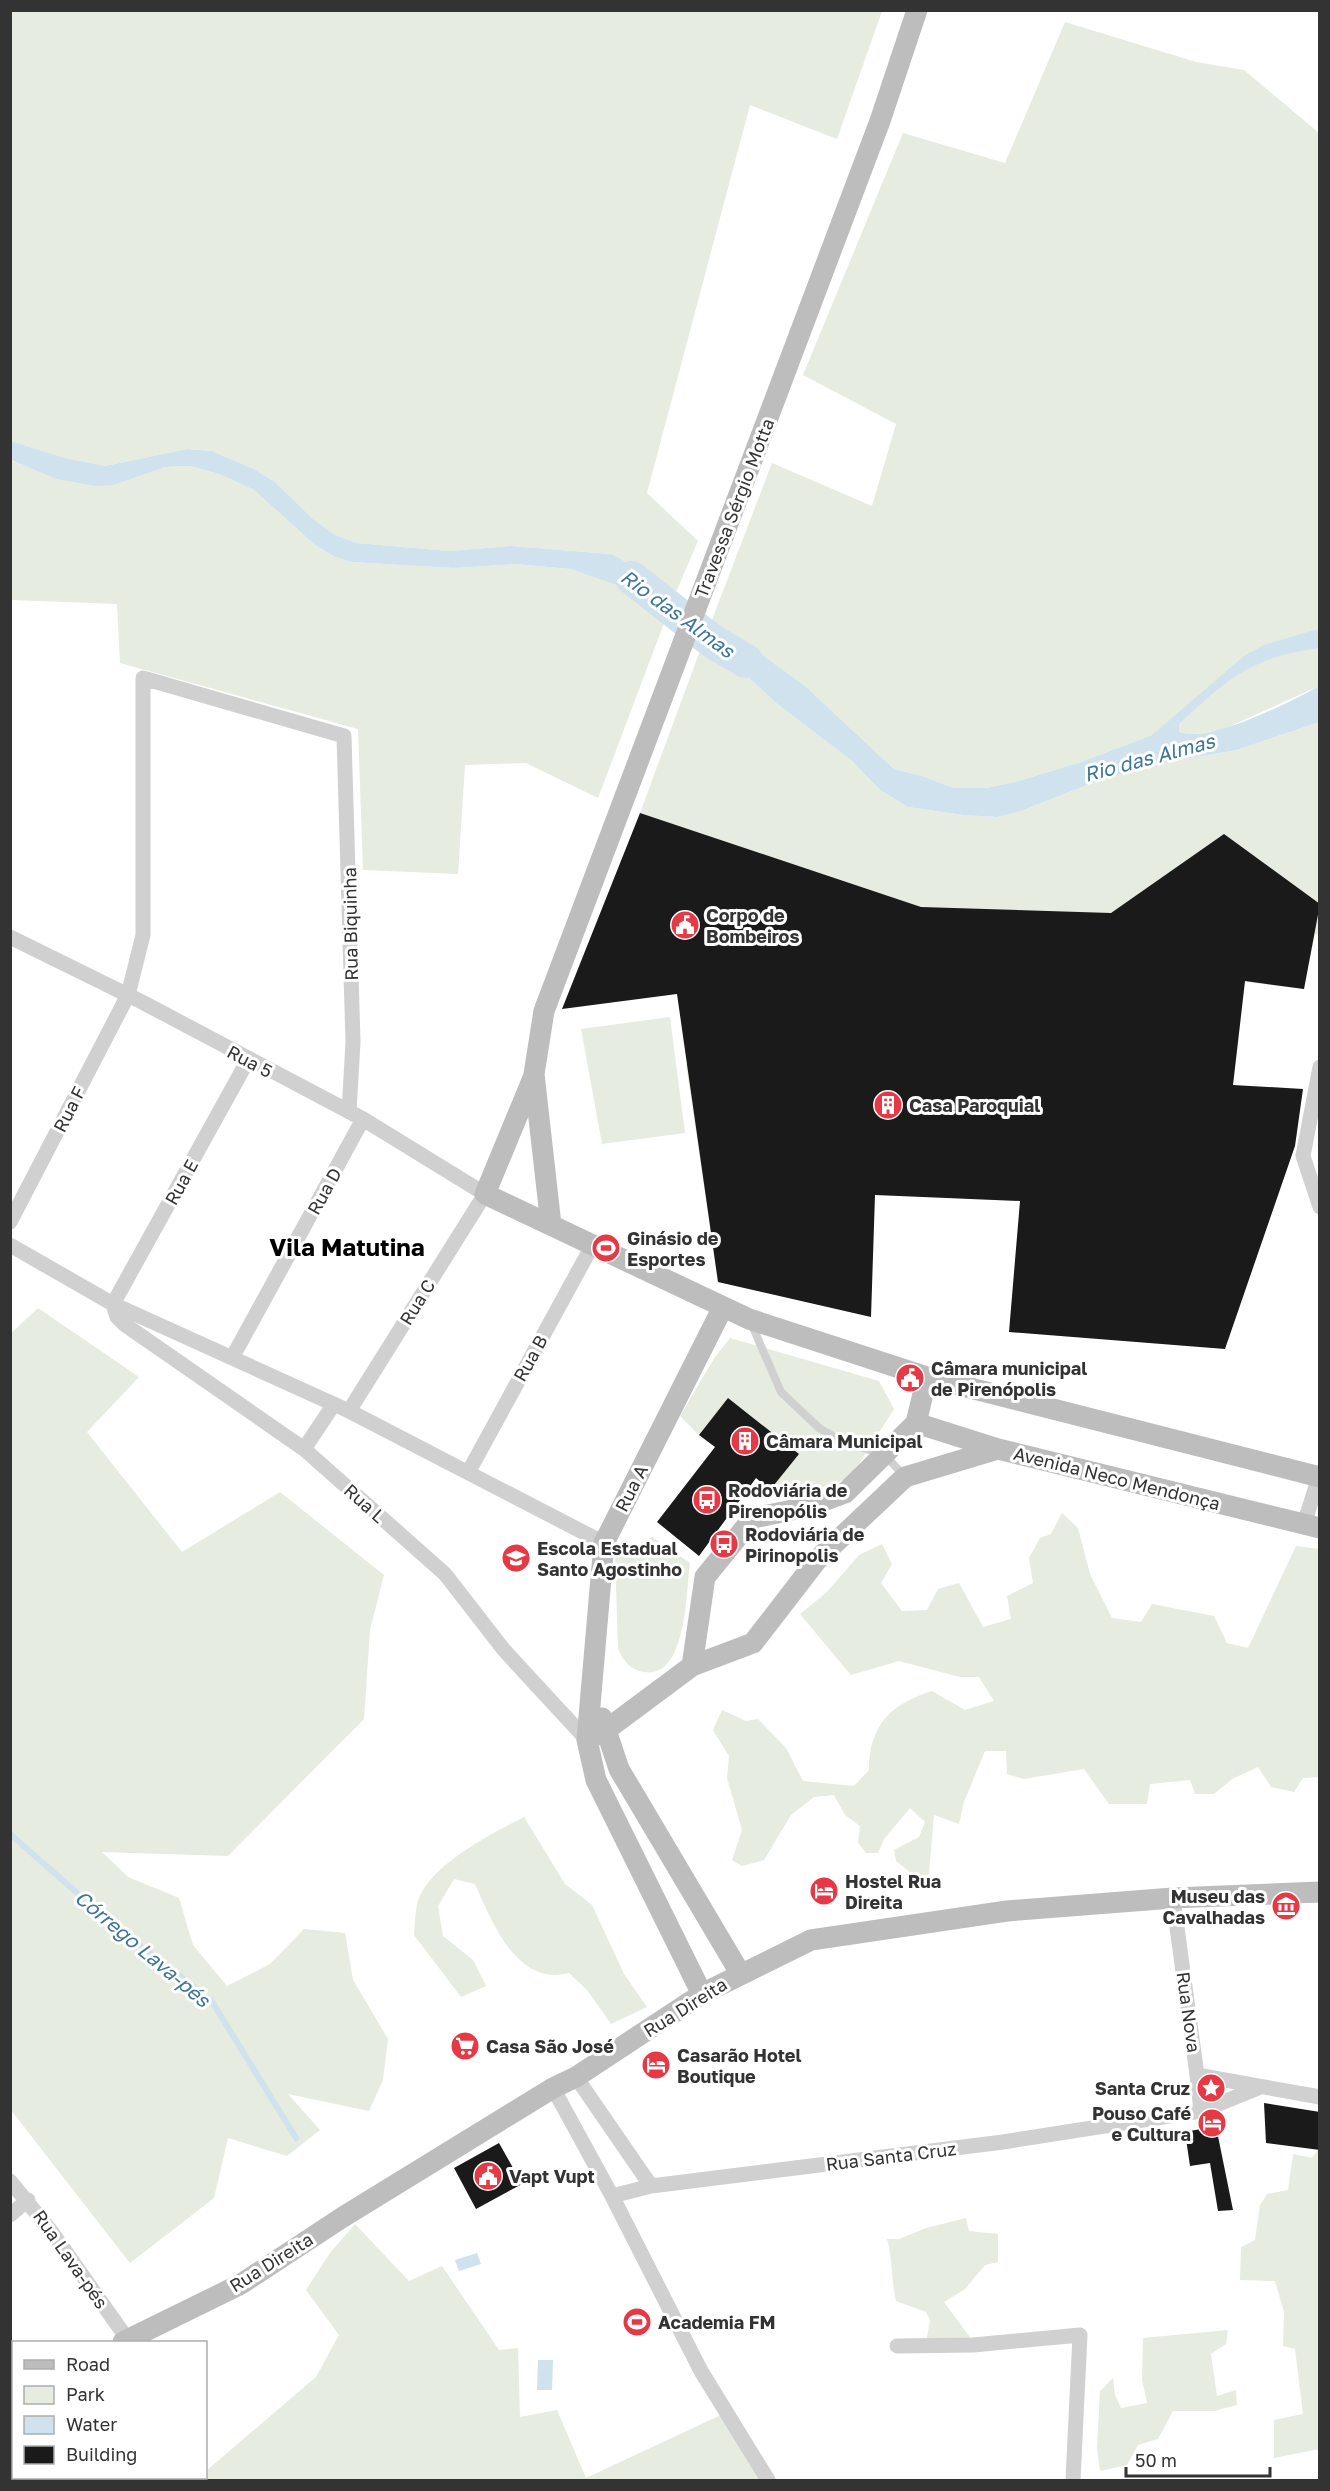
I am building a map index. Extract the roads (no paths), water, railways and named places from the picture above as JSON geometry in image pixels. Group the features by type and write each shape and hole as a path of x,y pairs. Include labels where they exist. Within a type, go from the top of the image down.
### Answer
{"street":[{"name":"Travessa Sérgio Motta","path":"534,1074 544,1011 623,807 665,686 880,121 917,10"},
{"name":"Rua Biquinha","path":"128,995 143,935 143,678 344,736 353,1042 349,1112"},
{"name":"Rua 5","path":"11,937 128,995 363,1119 485,1194"},
{"name":"Rua F","path":"10,1222 128,995"},
{"name":"Rua E","path":"114,1304 248,1060"},
{"path":"1320,1067 1303,1156 1320,1207"},
{"path":"534,1074 485,1194 749,1318 927,1377 1319,1476 1312,1526"},
{"path":"534,1074 551,1225"},
{"name":"Rua D","path":"232,1358 363,1119"},
{"name":"Rua C","path":"349,1411 485,1194"},
{"name":"Rua L","path":"10,1245 114,1304 349,1411 469,1471 604,1543"},
{"name":"Rua B","path":"469,1471 592,1246"},
{"name":"Rua L","path":"114,1304 117,1317 124,1324 304,1449 445,1574 504,1650 587,1740"},
{"name":"Rua A","path":"702,1994 596,1780 587,1740 604,1543 723,1307"},
{"path":"692,1666 705,1577 753,1518 807,1507 845,1493 916,1423 927,1377"},
{"path":"304,1449 333,1404"},
{"name":"Avenida Neco Mendonça","path":"916,1423 998,1449 1312,1526"},
{"path":"587,1740 606,1730 692,1666 753,1643 817,1560 906,1478 998,1449"},
{"name":"Rua A","path":"591,1684 619,1769 740,1973"},
{"name":"Rua Direita","path":"125,2341 241,2284 343,2217 553,2088 576,2077 702,1994 740,1973 811,1940 1007,1911 1173,1898 1320,1892"},
{"name":"Rua Nova","path":"1173,1898 1197,2075 1258,2088 1320,2097"},
{"path":"1197,2075 1201,2110"},
{"path":"576,2077 651,2187"},
{"path":"553,2088 612,2196 701,2371 768,2481"},
{"name":"Rua Santa Cruz","path":"612,2196 651,2187 1003,2142 1201,2110 1258,2088"},
{"name":"Rua Lava-pés","path":"10,2181 28,2200 125,2341"},
{"path":"10,2215 28,2200"},
{"path":"897,2346 974,2345 1080,2335 1073,2481"}],"lane":[{"path":"749,1318 781,1392 819,1428 841,1441 885,1455 906,1478"}],"water":[{"path":"11,441 65,458 105,466 187,449 212,451 254,469 275,482 313,519 335,535 357,543 449,551 511,546 611,554 623,560 673,599 666,618 619,586 570,569 516,564 453,568 351,562 335,557 315,545 254,490 219,474 190,466 166,467 114,485 96,486 57,479 11,460"},
{"path":"710,625 742,640 805,686 894,769 954,788 986,788 1015,782 1081,762 1152,735 1244,656 1264,645 1314,630 1319,630 1319,648 1276,657 1242,672 1212,694 1179,724 1179,732 1192,734 1229,727 1271,710 1319,686 1319,722 1237,750 1149,765 1090,784 1018,812 997,817 963,815 908,807 880,790 851,760 776,703 748,677 701,648"},
{"path":"477,2253 481,2264 459,2271 455,2260"},
{"path":"538,2360 553,2360 552,2390 537,2390"}],"waterway":[{"name":"Rio das Almas","path":"632,578 712,641 746,661"},
{"name":"Córrego Lava-pés","path":"10,1834 109,1921 211,2000 296,2138"}],"place":[{"name":"Corpo de Bombeiros","path":"685,925"},
{"name":"Casa Paroquial","path":"888,1105"},
{"name":"Ginásio de Esportes","path":"606,1248"},
{"name":"Câmara municipal de Pirenópolis","path":"910,1378"},
{"name":"Câmara Municipal","path":"745,1441"},
{"name":"Rodoviária de Pirenopólis","path":"707,1500"},
{"name":"Rodoviária de Pirinopolis","path":"724,1544"},
{"name":"Escola Estadual Santo Agostinho","path":"516,1558"},
{"name":"Hostel Rua Direita","path":"824,1891"},
{"name":"Museu das Cavalhadas","path":"1286,1906"},
{"name":"Casa São José","path":"465,2046"},
{"name":"Casarão Hotel Boutique","path":"656,2065"},
{"name":"Santa Cruz","path":"1211,2088"},
{"name":"Pouso Café e Cultura","path":"1212,2123"},
{"name":"Vapt Vupt","path":"488,2176"},
{"name":"Academia FM","path":"637,2322"}],"district":[{"name":"Vila Matutina","path":"347,1246"}]}
